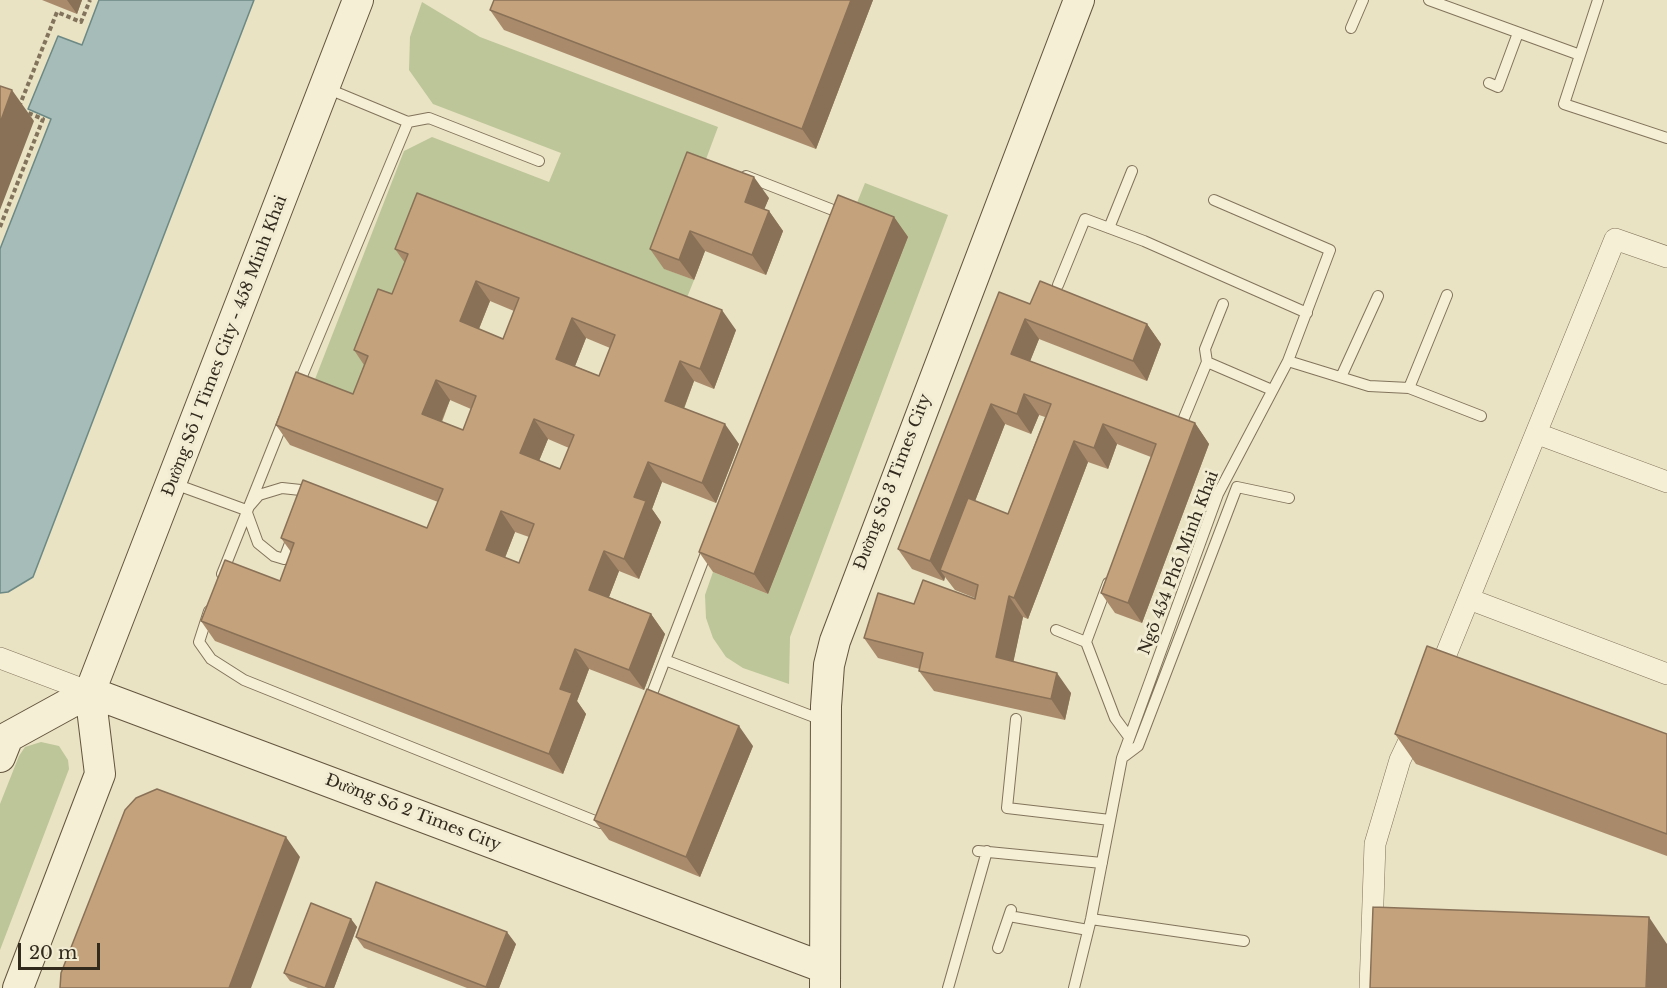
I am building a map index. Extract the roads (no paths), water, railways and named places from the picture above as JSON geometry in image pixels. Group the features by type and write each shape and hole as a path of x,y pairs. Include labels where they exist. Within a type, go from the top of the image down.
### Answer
{"street":[{"name":"Đường Số 1 Times City - 458 Minh Khai","path":"18,988 100,774 90,692 326,88 358,0"},
{"name":"Đường Số 3 Times City","path":"825,978 826,722 829,665 843,613 1079,0"},
{"path":"1370,988 1375,844 1400,760 1538,434 1615,238 1667,257"},
{"path":"1538,434 1667,482"},
{"path":"1469,599 1667,674"},
{"name":"Đường Số 2 Times City","path":"0,658 825,978"},
{"path":"0,757 8,737 90,692"}],"lane":[{"path":"1351,28 1363,0"},
{"path":"1429,0 1580,55"},
{"path":"1598,0 1564,104 1667,138"},
{"path":"1489,83 1498,87 1518,33"},
{"path":"326,88 408,122 429,118 538,161"},
{"path":"292,399 408,122"},
{"path":"1109,228 1132,171"},
{"path":"734,172 838,212 829,235"},
{"name":"Ngõ 454 Phố Minh Khai","path":"1074,988 1090,925 1122,758 1129,737 1218,494 1288,361 1330,250 1214,200"},
{"path":"1058,285 1085,219 1307,313"},
{"path":"1409,388 1447,295"},
{"path":"1341,377 1378,296"},
{"path":"1179,430 1207,362 1205,349 1223,304"},
{"path":"1288,361 1370,386 1409,388 1481,416"},
{"path":"1207,362 1272,390"},
{"path":"288,410 246,510 199,642 211,658 244,680 600,823 608,801"},
{"path":"172,483 246,510 258,543 274,556 284,558 310,491 270,490 259,495 246,510"},
{"path":"1122,758 1138,746 1237,487 1288,498"},
{"path":"644,714 713,537"},
{"path":"1110,576 1086,642 1115,718 1129,737"},
{"path":"1056,630 1086,642"},
{"path":"665,660 826,722"},
{"path":"1016,719 1006,808 1110,820"},
{"path":"948,988 983,851 1102,863"},
{"path":"998,948 1010,913 1090,925 1244,941"}],"water":[{"path":"99,0 254,0 33,577 8,592 0,593 0,249 51,119 28,109 58,36 82,45"}]}
